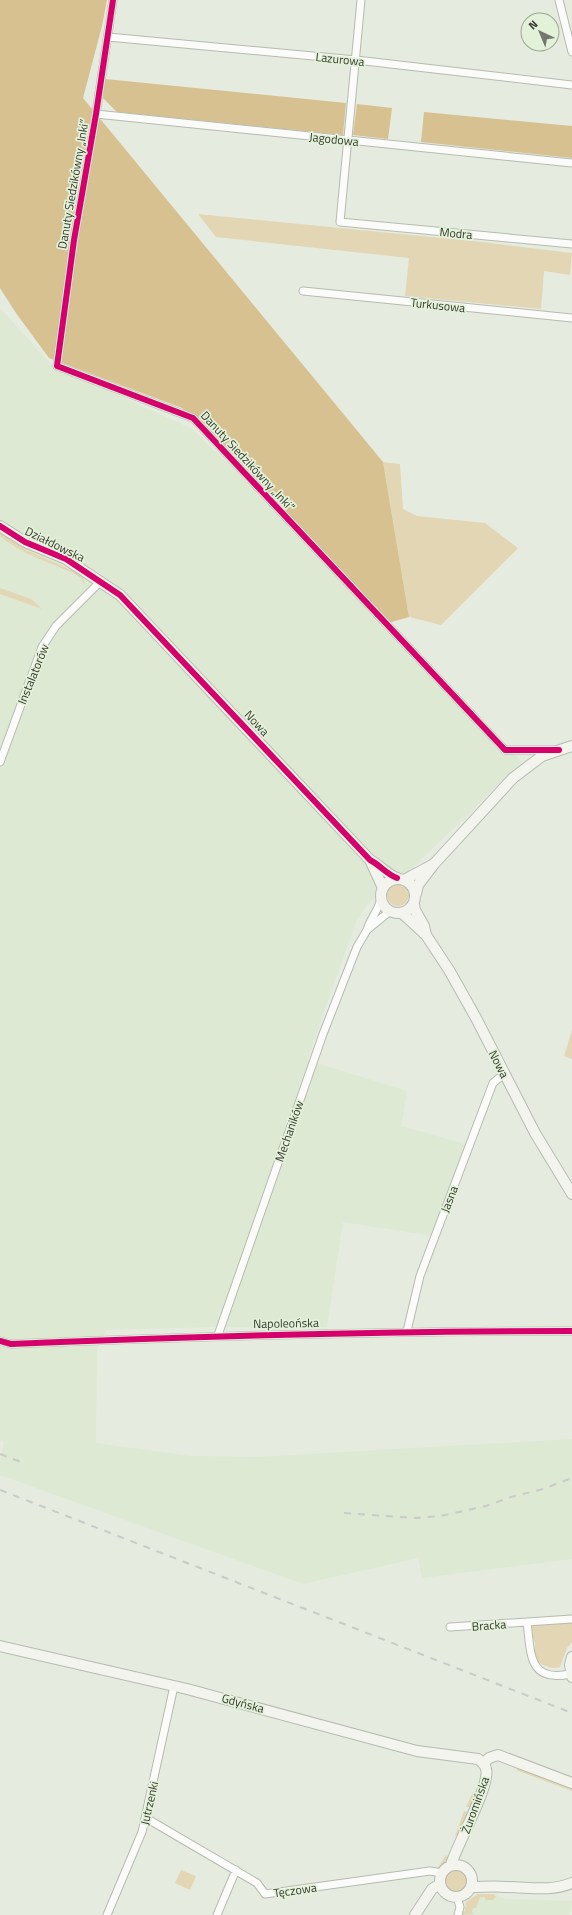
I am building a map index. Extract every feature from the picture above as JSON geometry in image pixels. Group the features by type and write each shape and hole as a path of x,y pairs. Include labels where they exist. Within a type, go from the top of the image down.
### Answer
{"street":[{"name":"Danuty Siedzikówny „Inki”","path":"113,0 96,114 74,240 57,366 193,418 505,750 559,750"},
{"path":"348,140 361,0"},
{"path":"559,0 572,52"},
{"name":"Lazurowa","path":"108,37 356,60 572,85"},
{"name":"Jagodowa","path":"96,114 572,163"},
{"name":"Modra","path":"348,140 340,222 572,244"},
{"name":"Turkusowa","path":"304,291 572,318"},
{"name":"Działdowska","path":"0,526 25,542 66,559 101,581"},
{"name":"Instalatorów","path":"0,762 42,647 56,626 101,581"},
{"name":"Nowa","path":"101,581 120,594 130,604 370,860 383,888"},
{"path":"434,864 401,879 389,881 383,888 381,899 384,906 390,911 402,912 411,908 418,886 434,864 513,778 535,760 572,746"},
{"name":"Nowa","path":"370,860 377,863 391,876 401,879"},
{"path":"401,879 411,884 415,899"},
{"name":"Mechaników","path":"218,1335 323,1034 357,947 367,930 370,920 378,909 381,899"},
{"name":"Nowa","path":"415,899 415,910 424,926 426,935"},
{"path":"367,930 390,911"},
{"name":"Nowa","path":"402,912 426,935 449,970 476,1018 535,1134 572,1194"},
{"name":"Jasna","path":"407,1331 420,1276 493,1083 504,1074"},
{"name":"Napoleońska","path":"0,1341 11,1344 218,1335 407,1331 572,1331"},
{"name":"Bracka","path":"450,1627 572,1619"},
{"path":"528,1622 532,1660 535,1667 540,1671 553,1676 571,1675 570,1665 572,1657"},
{"name":"Gdyńska","path":"0,1646 174,1686 416,1751 478,1759 485,1766"},
{"name":"Jutrzenki","path":"107,1915 142,1832 174,1686"},
{"path":"485,1766 489,1758 498,1755 572,1783"},
{"name":"Żuromińska","path":"456,1865 455,1853 477,1804 485,1766"},
{"name":"Tęczowa","path":"146,1818 257,1883 265,1894 430,1871 442,1872"},
{"path":"456,1865 468,1870 472,1883 463,1896 450,1896 442,1888 442,1872 456,1865"},
{"path":"217,1915 236,1870"},
{"path":"472,1883 539,1890 572,1883"},
{"path":"415,1915 432,1890 442,1888"},
{"path":"457,1897 460,1907 458,1915"}],"shaded area":[{"path":"0,0 107,0 102,26 83,98 383,462 409,617 388,623 259,492 182,408 49,358 16,313 0,288"},
{"path":"105,79 346,103 343,135 117,112 102,97"},
{"path":"357,104 392,108 388,139 353,135"},
{"path":"424,112 572,126 572,158 421,142"},
{"path":"198,214 482,242 572,253 570,275 544,271 541,309 405,296 409,258 216,237"},
{"path":"0,308 52,365 192,429 259,492 522,762 403,877 368,903 356,922 307,1060 407,1091 401,1126 465,1144 434,1236 343,1222 327,1327 212,1327 106,1330 97,1349 96,1443 190,1456 259,1457 572,1439 572,1559 422,1578 418,1558 303,1584 0,1475 0,1463 4,1442 0,1440"},
{"path":"383,462 400,464 403,509 417,516 485,523 518,548 441,625 409,617"},
{"path":"0,530 26,550 78,573 83,578 85,586 81,578 73,573 26,553 9,543 0,536"},
{"path":"0,588 31,599 42,609 0,594"},
{"path":"398,884 406,887 409,895 406,903 398,906 390,903 387,895 390,887"},
{"path":"572,1030 572,1059 564,1056"},
{"path":"572,1621 572,1642 567,1648 560,1667 554,1668 547,1666 535,1659 535,1643 531,1631 532,1626 535,1624"},
{"path":"517,1768 572,1788 572,1791 516,1770"},
{"path":"473,1792 475,1794 471,1807 466,1807"},
{"path":"464,1811 469,1813 459,1835 455,1836"},
{"path":"446,1855 449,1858 447,1863 440,1869 437,1869"},
{"path":"181,1870 196,1876 190,1890 175,1883"},
{"path":"456,1870 464,1873 467,1881 464,1889 456,1892 448,1889 445,1881 448,1873"},
{"path":"478,1894 494,1894 506,1899 572,1901 572,1904 569,1915 462,1915 463,1911 465,1911 466,1902"},
{"path":"478,1894 494,1894 496,1897 493,1900 485,1900 485,1897 480,1897 476,1908 473,1908 472,1912 474,1914 462,1915 463,1911 465,1911 466,1902"}],"railway":[{"path":"0,1454 26,1464"},
{"path":"344,1513 416,1518 441,1516 486,1506 511,1497 543,1489 572,1478"},
{"path":"0,1490 572,1713"}],"cycle path":[{"path":"113,0 96,114 74,240 57,366 193,418 505,750 559,750"},
{"path":"0,526 25,542 66,559 120,595 370,860 397,878"},
{"path":"0,1341 11,1344 292,1334 572,1331"}]}
